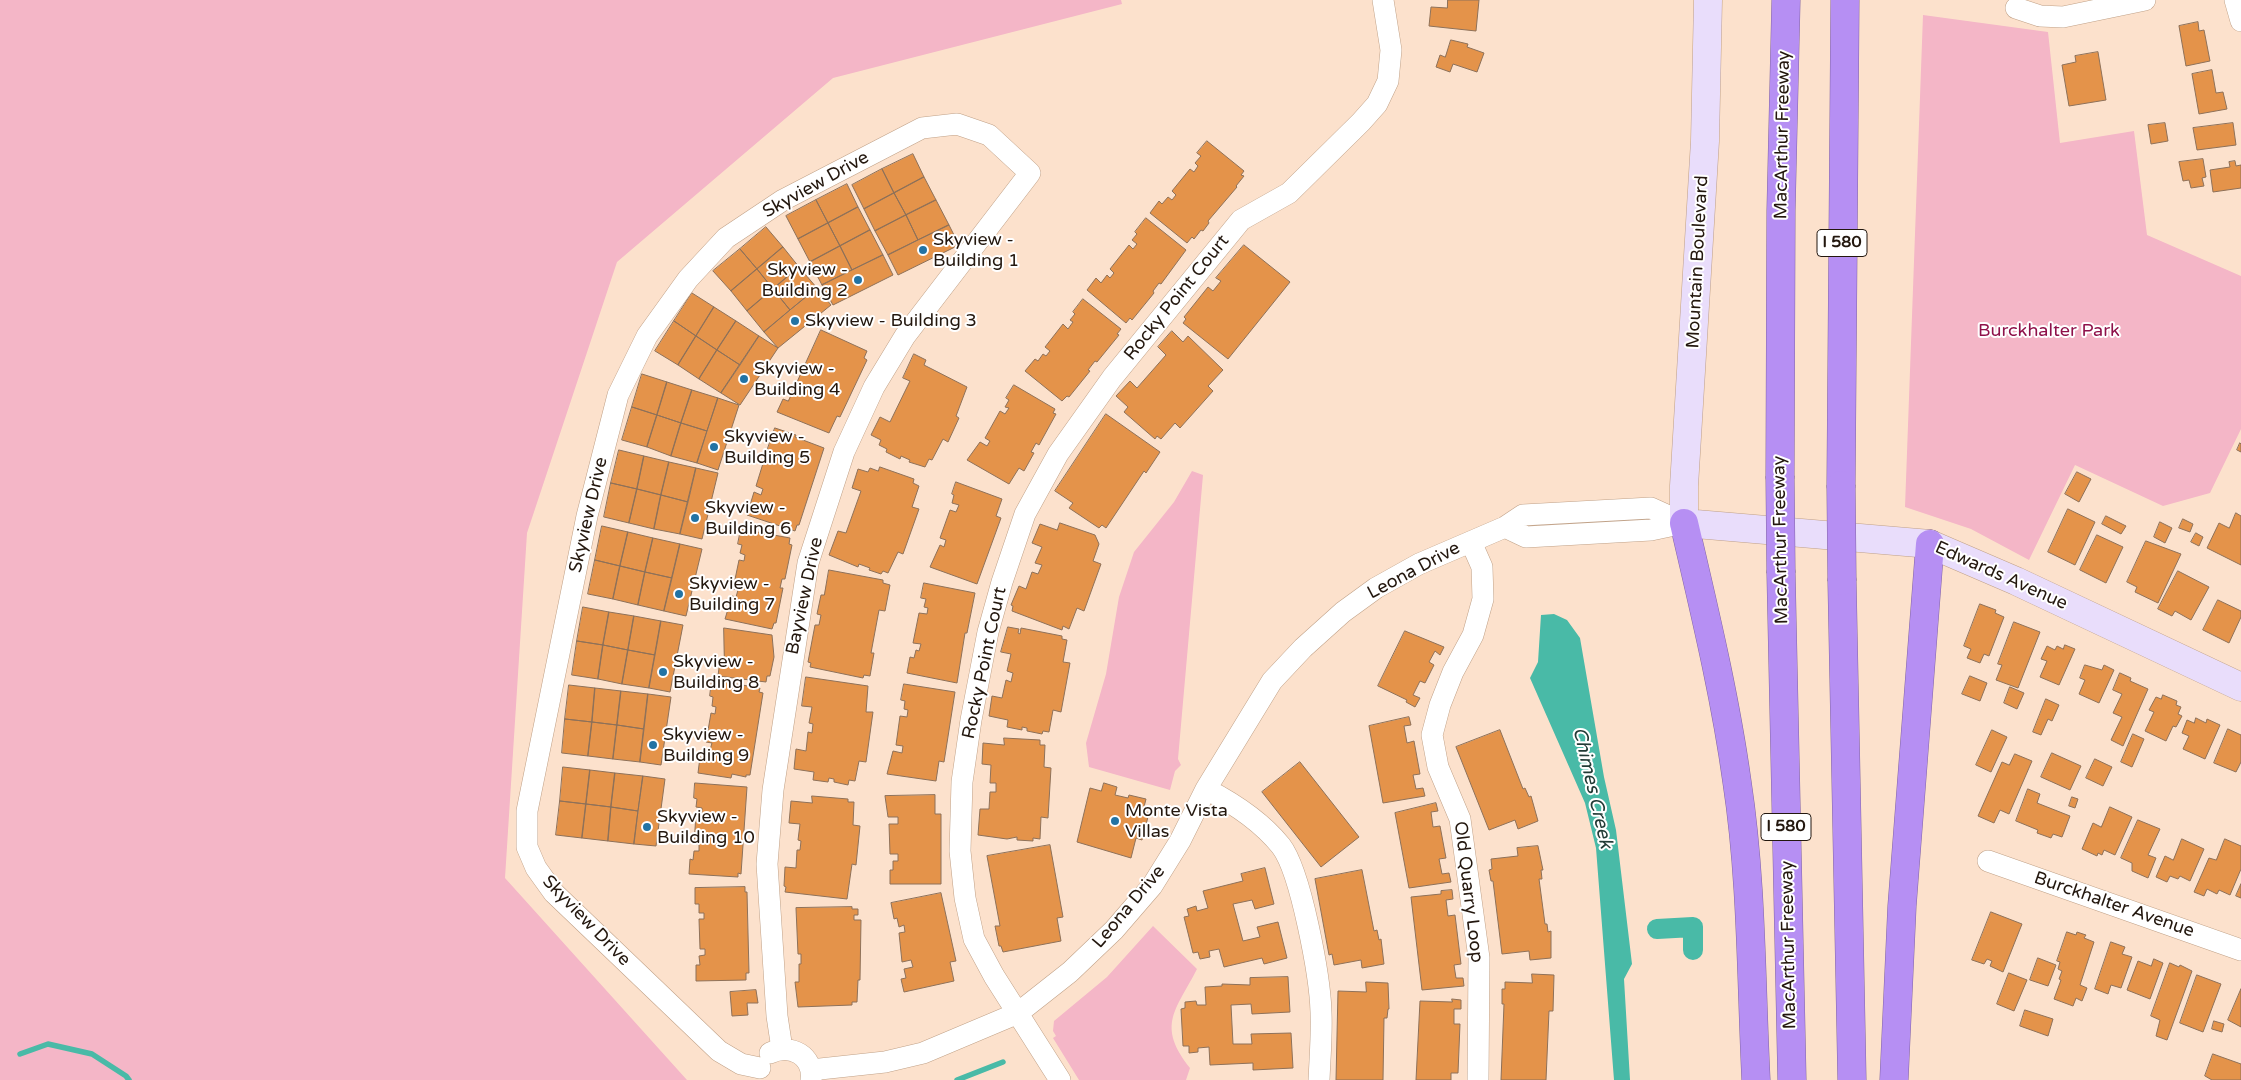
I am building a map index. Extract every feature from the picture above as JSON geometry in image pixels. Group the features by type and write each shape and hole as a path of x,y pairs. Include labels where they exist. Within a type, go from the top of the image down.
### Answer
{"highway":[{"name":"MacArthur Freeway","path":"1786,0 1781,231 1780,476 1792,1080"},
{"name":"I 580","path":"1845,0 1841,485 1852,1080"},
{"path":"1684,523 1716,661 1738,783 1747,890 1756,1080"},
{"path":"1894,1080 1902,906 1930,544"}],"main road":[{"name":"Mountain Boulevard","path":"1684,523 1684,486 1705,141 1708,0"},
{"name":"Edwards Avenue","path":"1684,523 1930,544 2016,581 2241,687"}],"street":[{"name":"Rocky Point Court","path":"1060,1080 974,939 965,898 960,851 962,782 971,720 988,632 1002,582 1025,514 1058,454 1112,378 1241,220 1289,193 1361,122 1376,104 1388,81 1390,50 1383,0"},
{"path":"2016,8 2040,16 2063,17 2145,0"},
{"path":"2235,0 2241,21"},
{"name":"Skyview Drive","path":"760,1074 719,1051 554,893 536,868 527,847 527,810 544,722 587,516 618,395 647,336 688,278 726,238 783,200 922,128 957,124 989,135 1030,173"},
{"name":"Bayview Drive","path":"782,1049 777,1016 767,864 773,790 808,563 844,452 874,387 905,336 1030,173"},
{"name":"Leona Drive","path":"811,1075 923,1053 1018,1013 1070,972 1114,930 1152,886 1180,841 1206,789 1272,681 1303,648 1343,612 1376,588 1419,564 1505,527 1526,537 1651,530 1684,523"},
{"name":"Old Quarry Loop","path":"1471,542 1482,567 1483,599 1473,636 1453,672 1440,705 1432,736 1438,767 1460,819 1479,958 1478,1080"},
{"path":"1206,789 1240,807 1260,824 1282,848 1297,880 1312,951 1321,1011 1319,1080"},
{"name":"Burckhalter Avenue","path":"1988,861 2241,950"},
{"path":"760,1074 770,1053 782,1049 798,1052 806,1060 811,1075"}],"green space":[{"path":"0,0 1121,0 1122,4 833,78 617,262 527,533 505,878 687,1080 0,1080"},
{"name":"Burckhalter Park","path":"1923,15 2048,32 2060,143 2134,131 2147,235 2241,276 2241,429 2210,493 2163,506 2075,465 2029,560 1971,529 1905,507"},
{"path":"1192,471 1203,475 1178,759 1181,765 1175,771 1170,790 1089,767 1086,743 1106,674 1119,597 1134,552 1174,502"},
{"path":"1153,926 1197,969 1173,1018 1174,1040 1190,1068 1186,1080 1079,1080 1053,1038 1056,1036 1053,1031 1054,1021 1107,977"}],"water":[{"path":"1554,614 1567,620 1580,638 1604,777 1616,830 1632,964 1624,979 1630,1080 1614,1080 1596,848 1585,803 1530,678 1538,662 1541,615"}],"building":[{"path":"1448,0 1479,0 1476,31 1429,26 1431,7 1447,8"},
{"path":"2198,22 2199,31 2204,30 2210,61 2186,66 2179,26"},
{"path":"1451,40 1468,44 1467,47 1484,53 1477,72 1453,64 1450,72 1436,67 1440,55 1445,57"},
{"path":"2098,52 2106,100 2069,106 2062,65 2076,62 2075,56"},
{"path":"2212,70 2216,93 2223,92 2227,109 2199,114 2192,74"},
{"path":"2165,123 2168,141 2151,144 2148,125"},
{"path":"2233,123 2236,145 2197,150 2193,128"},
{"path":"1207,141 1244,171 1241,175 1244,176 1208,221 1209,223 1203,231 1201,230 1194,239 1192,237 1187,243 1150,213 1159,201 1162,204 1168,197 1172,200 1176,195 1172,191 1190,169 1194,172 1198,166 1195,163 1201,156 1197,153"},
{"path":"913,154 924,177 894,193 882,169"},
{"path":"2203,159 2206,177 2202,178 2204,186 2191,188 2189,180 2183,181 2179,162"},
{"path":"2235,161 2236,166 2241,165 2241,188 2213,192 2210,170 2230,167 2229,162"},
{"path":"882,169 894,193 864,209 852,185"},
{"path":"924,177 936,200 906,215 894,193"},
{"path":"847,184 858,207 828,223 816,200"},
{"path":"894,193 906,215 875,231 864,209"},
{"path":"816,200 828,223 798,239 786,216"},
{"path":"936,200 949,225 918,240 906,215"},
{"path":"858,207 870,230 840,246 828,223"},
{"path":"906,215 918,240 888,255 875,231"},
{"path":"1146,218 1186,250 1132,320 1130,318 1126,323 1087,290 1096,278 1101,283 1107,275 1110,278 1114,273 1110,269 1129,245 1133,249 1137,244 1132,240 1137,234 1135,232"},
{"path":"828,223 840,246 810,262 798,239"},
{"name":"Skyview - Building 1","path":"949,225 959,245 898,275 888,255"},
{"path":"766,227 783,247 757,269 740,249"},
{"path":"870,230 883,255 852,270 840,246"},
{"path":"1244,245 1290,282 1228,359 1183,323 1186,319 1184,317 1208,287 1213,291 1221,281 1216,278"},
{"path":"840,246 852,270 822,285 810,262"},
{"path":"783,247 799,267 773,289 757,269"},
{"path":"740,249 757,269 731,291 713,271"},
{"name":"Skyview - Building 2","path":"883,255 893,275 833,305 822,285"},
{"path":"799,267 817,288 790,310 773,289"},
{"path":"757,269 773,289 747,311 731,291"},
{"name":"Skyview - Building 3","path":"817,288 831,305 778,348 764,332"},
{"path":"773,289 790,310 764,332 747,311"},
{"path":"692,293 714,307 696,336 674,321"},
{"path":"1083,299 1121,329 1117,334 1119,335 1097,362 1095,361 1088,370 1090,371 1069,397 1067,396 1062,401 1025,371 1035,359 1038,361 1043,354 1046,356 1050,351 1045,347 1063,324 1068,329 1073,322 1070,320 1075,314 1073,312"},
{"path":"714,307 736,321 717,350 696,336"},
{"path":"674,321 696,336 678,365 655,351"},
{"path":"736,321 759,336 740,365 717,350"},
{"path":"821,330 867,351 864,358 867,360 840,417 837,416 829,433 777,412 783,399 788,401"},
{"path":"1172,331 1183,342 1188,336 1223,370 1208,386 1213,391 1180,428 1175,423 1161,439 1157,436 1155,439 1124,412 1128,407 1116,396 1130,381 1137,388 1166,355 1158,347"},
{"path":"696,336 717,350 699,379 678,365"},
{"name":"Skyview - Building 4","path":"759,336 778,348 740,405 721,393"},
{"path":"717,350 740,365 721,393 699,379"},
{"path":"914,354 926,360 924,365 967,387 956,416 959,418 948,442 943,439 932,460 929,459 925,467 909,462 910,460 901,456 900,459 886,452 887,449 879,445 881,440 871,435 880,417 890,422 910,381 903,378"},
{"path":"642,374 667,382 657,415 632,407"},
{"path":"667,382 692,390 681,423 657,415"},
{"path":"1014,385 1055,409 1053,413 1056,414 1039,445 1036,443 1031,452 1034,453 1024,471 1019,468 1009,484 967,460 980,442 987,446 990,441 985,438 1000,411 1005,414 1009,408 1005,407 1009,400 1006,398"},
{"path":"692,390 718,398 707,431 681,423"},
{"name":"Skyview - Building 5","path":"718,398 739,405 718,470 697,463"},
{"path":"632,407 657,415 647,447 622,440"},
{"path":"1106,414 1160,452 1146,473 1144,471 1106,528 1102,525 1099,528 1069,508 1073,503 1055,491"},
{"path":"657,415 681,423 671,456 647,447"},
{"path":"681,423 707,431 697,463 671,456"},
{"path":"775,428 824,448 799,525 797,525 795,531 747,515 754,492 761,495 763,489 756,486 765,457 773,460 776,454 767,451"},
{"path":"2241,444 2241,452 2237,450"},
{"path":"619,450 644,456 637,489 611,483"},
{"path":"644,456 669,462 661,495 637,489"},
{"path":"669,462 696,468 688,502 661,495"},
{"path":"880,467 914,479 913,483 919,486 912,507 919,509 903,554 898,552 888,573 883,571 881,574 869,570 870,568 859,564 858,567 829,555 838,531 846,533 861,491 852,488 858,469 868,472 870,468 878,471"},
{"name":"Skyview - Building 6","path":"696,468 718,473 702,539 680,534"},
{"path":"2077,472 2091,479 2079,502 2065,494"},
{"path":"956,482 1002,499 996,516 1001,518 977,584 930,567 940,545 944,547 946,540 940,538 950,510 956,512 959,505 952,503 954,495 952,494"},
{"path":"611,483 637,489 629,523 604,517"},
{"path":"637,489 661,495 654,529 629,523"},
{"path":"661,495 688,502 680,534 654,529"},
{"path":"2068,509 2095,522 2075,565 2048,552"},
{"path":"2236,513 2241,516 2241,565 2207,548 2219,523 2229,528"},
{"path":"2106,516 2126,526 2121,534 2102,524"},
{"path":"2183,519 2193,524 2190,532 2179,528"},
{"path":"2160,522 2172,528 2165,543 2154,537"},
{"path":"1060,523 1095,535 1099,544 1093,561 1101,564 1084,611 1077,608 1069,629 1063,626 1062,630 1012,611 1013,606 1011,605 1019,586 1026,589 1032,572 1038,574 1042,565 1035,563 1042,547 1032,543 1040,524 1057,530"},
{"path":"602,526 628,532 620,566 595,560"},
{"path":"741,529 790,538 789,544 792,545 785,579 782,579 780,588 783,588 776,623 774,623 772,629 725,619 732,596 736,597 738,590 733,589 739,560 744,561 745,555 740,553 742,545 738,544"},
{"path":"628,532 653,538 645,572 620,566"},
{"path":"2196,533 2203,537 2199,546 2191,542"},
{"path":"2097,535 2123,547 2106,583 2080,570"},
{"path":"653,538 680,544 672,578 645,572"},
{"path":"2146,541 2181,554 2158,603 2135,592 2137,587 2127,582"},
{"name":"Skyview - Building 7","path":"680,544 702,549 686,616 664,611"},
{"path":"595,560 620,566 613,599 588,594"},
{"path":"620,566 645,572 638,605 613,599"},
{"path":"829,570 883,580 883,583 890,585 885,611 879,610 871,653 874,653 870,676 864,675 863,678 810,667 811,663 808,662 815,625 819,625 821,615 817,614 821,595 824,595"},
{"path":"2178,571 2209,587 2191,620 2175,611 2172,616 2158,609"},
{"path":"645,572 672,578 664,611 638,605"},
{"path":"924,583 975,593 967,633 965,633 957,683 907,673 910,657 914,658 916,650 919,651 921,644 913,643 919,613 927,614 928,608 924,607 926,599 921,598"},
{"path":"2218,600 2241,611 2241,617 2229,643 2203,630"},
{"path":"1980,604 1996,610 1995,613 2004,617 1989,656 1984,654 1980,663 1967,658 1971,649 1964,646"},
{"path":"583,607 609,612 603,645 577,641"},
{"path":"609,612 634,616 628,650 603,645"},
{"path":"634,616 661,621 655,655 628,650"},
{"name":"Skyview - Building 8","path":"661,621 683,625 670,692 649,688"},
{"path":"2014,622 2040,632 2018,688 1996,680 2002,665 1998,664"},
{"path":"1008,627 1019,629 1018,633 1020,634 1021,628 1062,636 1062,639 1067,640 1063,662 1070,663 1061,712 1053,710 1049,732 1043,731 1042,734 1027,731 1027,728 1022,727 1022,730 1007,727 1008,720 989,716 992,696 1002,698 1006,680 1011,682 1013,673 1007,671 1011,654 1001,652"},
{"path":"724,628 772,635 774,657 770,676 767,676 766,682 718,676 720,660 724,661"},
{"path":"1405,631 1444,647 1440,655 1435,651 1429,662 1434,665 1425,683 1420,681 1413,695 1420,698 1415,707 1406,702 1407,700 1378,686"},
{"path":"577,641 603,645 598,679 572,675"},
{"path":"603,645 628,650 622,684 598,679"},
{"path":"2065,645 2075,649 2059,685 2040,677 2047,661 2041,659 2047,646 2055,650 2057,646 2063,649"},
{"path":"628,650 655,655 649,688 622,684"},
{"path":"2085,665 2102,670 2104,665 2114,670 2099,703 2079,694 2085,680 2080,678"},
{"path":"2120,673 2131,678 2130,681 2148,689 2123,746 2111,740 2122,717 2113,713 2122,694 2113,690"},
{"path":"1970,676 1987,683 1980,701 1962,694"},
{"path":"806,677 868,686 866,712 873,712 866,762 859,761 855,781 849,780 848,785 834,782 834,779 829,778 828,782 813,780 814,772 794,769 796,749 806,751 808,732 812,733 813,724 809,723 812,707 802,706"},
{"path":"712,680 760,688 759,692 763,693 750,775 746,775 746,777 732,774 731,778 698,773 700,757 703,758 705,749 710,750 712,743 706,742 711,713 715,714 716,707 712,706 713,697 710,696"},
{"path":"904,684 955,692 944,762 939,761 936,781 887,774 893,751 902,753 903,746 896,745 900,716 907,717 908,710 904,709 905,701 901,700"},
{"path":"569,685 595,688 592,722 565,719"},
{"path":"2010,687 2024,693 2017,709 2004,703"},
{"path":"595,688 621,691 617,725 592,722"},
{"path":"621,691 648,694 644,729 617,725"},
{"name":"Skyview - Building 9","path":"648,694 671,697 661,765 640,762"},
{"path":"2163,695 2177,701 2176,705 2181,707 2178,714 2182,716 2176,727 2173,726 2166,741 2145,731 2154,712 2149,710 2156,697 2161,699"},
{"path":"2046,699 2059,705 2052,721 2048,719 2041,735 2033,732"},
{"path":"1409,717 1411,725 1404,726 1407,743 1414,741 1420,774 1413,775 1416,789 1423,788 1425,796 1383,803 1369,726"},
{"path":"2196,718 2206,723 2207,719 2220,725 2205,759 2183,749 2189,736 2182,733 2187,720 2194,723"},
{"path":"565,719 592,722 588,756 562,753"},
{"path":"592,722 617,725 613,759 588,756"},
{"path":"617,725 644,729 640,762 613,759"},
{"path":"2228,729 2241,735 2241,762 2236,772 2214,763"},
{"path":"1500,730 1523,789 1525,788 1529,797 1531,796 1538,821 1518,829 1515,820 1489,830 1456,747"},
{"path":"1992,730 2007,737 1991,772 1976,765"},
{"path":"2133,734 2144,739 2132,767 2121,762"},
{"path":"1004,738 1040,740 1040,745 1045,745 1044,767 1051,768 1048,818 1041,817 1040,839 1033,838 1033,841 1017,840 1017,837 1007,839 978,835 980,809 989,809 990,792 996,792 996,783 990,783 991,765 982,764 983,743 1004,745"},
{"path":"2052,753 2081,766 2070,790 2041,777"},
{"path":"2015,754 2032,761 2009,814 2000,810 1994,823 1978,816 2002,762 2009,765"},
{"path":"2095,759 2112,767 2103,786 2086,778"},
{"path":"1300,762 1359,837 1321,867 1262,792"},
{"path":"563,767 590,770 586,804 560,801"},
{"path":"590,770 615,773 611,807 586,804"},
{"path":"615,773 643,776 638,811 611,807"},
{"name":"Skyview - Building 10","path":"643,776 665,779 656,846 634,844"},
{"path":"695,783 747,787 741,874 738,873 738,877 689,874 690,859 693,860 694,851 699,851 699,844 694,844 696,814 702,814 702,808 696,807 697,799 694,798"},
{"path":"1104,783 1117,787 1115,795 1128,798 1129,795 1146,799 1143,811 1149,813 1142,840 1136,838 1131,858 1077,842 1090,788 1101,791"},
{"path":"2028,789 2040,794 2037,803 2070,816 2062,837 2053,834 2051,838 2037,833 2038,830 2016,821"},
{"path":"935,795 935,814 941,814 941,884 890,884 890,870 893,870 893,861 898,861 898,854 890,854 889,824 898,824 898,817 888,817 885,796"},
{"path":"812,796 848,799 848,802 854,802 853,825 860,826 856,865 852,864 847,899 785,892 785,867 796,868 797,850 800,850 801,841 798,840 800,824 789,823 791,801 812,803"},
{"path":"2072,797 2078,799 2075,808 2069,806"},
{"path":"560,801 586,804 582,838 556,835"},
{"path":"1436,803 1438,811 1431,812 1433,827 1440,826 1446,858 1439,859 1442,874 1449,873 1451,882 1409,888 1395,813"},
{"path":"586,804 611,807 608,841 582,838"},
{"path":"611,807 638,811 634,844 608,841"},
{"path":"2110,807 2132,817 2115,855 2104,850 2102,855 2098,853 2097,856 2082,849 2093,823 2101,827"},
{"path":"2138,820 2160,829 2148,855 2156,858 2148,878 2132,871 2132,863 2121,858"},
{"path":"2182,839 2204,849 2190,881 2180,876 2178,879 2170,876 2167,882 2156,877 2165,856 2173,860"},
{"path":"2225,839 2241,846 2241,869 2230,895 2219,890 2217,894 2207,889 2204,896 2194,892 2209,858 2216,860"},
{"path":"1050,845 1063,917 1057,918 1061,941 1003,952 1001,946 999,946 995,926 1000,926 987,856"},
{"path":"1538,846 1543,870 1541,870 1542,879 1539,879 1545,924 1547,924 1548,932 1551,931 1551,958 1530,960 1529,951 1502,954 1493,881 1491,881 1489,870 1492,869 1491,859 1518,856 1517,848"},
{"path":"1265,868 1274,904 1255,909 1252,900 1233,904 1243,941 1260,937 1257,927 1278,922 1287,958 1264,964 1262,958 1224,967 1219,949 1209,951 1210,957 1200,959 1198,952 1193,953 1184,917 1189,916 1187,909 1196,906 1197,911 1208,908 1203,891 1243,881 1241,874"},
{"path":"1362,870 1374,931 1377,930 1379,940 1381,939 1384,964 1362,968 1361,960 1334,965 1332,954 1329,955 1315,879"},
{"path":"2241,884 2241,898 2236,896"},
{"path":"745,887 745,892 747,892 749,973 746,973 746,980 696,981 696,965 700,965 699,956 705,955 705,949 700,949 699,919 704,919 704,913 699,913 699,904 695,904 695,888"},
{"path":"1452,890 1453,899 1446,900 1448,916 1455,915 1461,964 1454,965 1456,978 1463,978 1464,986 1422,990 1411,897 1441,894 1441,891"},
{"path":"941,893 956,961 950,962 954,981 904,992 901,979 906,978 904,969 913,967 911,960 902,962 899,933 905,932 904,925 899,927 897,918 894,919 891,903"},
{"path":"852,907 852,909 858,909 858,915 854,915 854,920 861,920 860,980 858,980 857,1002 852,1002 852,1005 798,1007 795,982 799,982 801,954 798,954 796,908"},
{"path":"1991,912 2022,924 2003,972 1990,966 1992,961 1987,959 1984,964 1972,960"},
{"path":"2067,932 2076,935 2077,932 2086,935 2084,938 2094,942 2080,985 2087,988 2082,1001 2076,998 2073,1006 2054,999 2061,980 2059,979 2062,971 2058,969 2060,962 2057,961"},
{"path":"2111,942 2125,947 2122,954 2132,957 2121,988 2111,985 2108,994 2095,989"},
{"path":"2038,958 2056,965 2048,986 2030,980"},
{"path":"2154,959 2163,963 2150,999 2127,990 2138,961 2151,966"},
{"path":"2170,963 2179,967 2180,965 2192,971 2167,1040 2156,1036 2160,1020 2151,1016"},
{"path":"2009,973 2027,980 2014,1011 1997,1004"},
{"path":"1532,974 1554,975 1553,1011 1549,1011 1546,1080 1501,1080 1504,1004 1502,1004 1502,989 1505,989 1505,982 1532,983"},
{"path":"2197,975 2221,984 2203,1032 2180,1023"},
{"path":"1288,977 1290,1012 1252,1014 1251,1004 1231,1005 1233,1044 1252,1044 1251,1034 1291,1033 1293,1068 1253,1070 1253,1063 1210,1065 1209,1047 1198,1048 1198,1052 1189,1053 1189,1046 1183,1046 1181,1009 1185,1008 1185,1002 1196,1001 1197,1005 1206,1005 1205,987 1222,986 1222,984 1250,985 1250,978"},
{"path":"1366,982 1388,983 1389,1009 1387,1018 1384,1018 1383,1080 1336,1080 1338,991 1366,992"},
{"path":"2241,989 2241,1027 2228,1020"},
{"path":"756,990 758,1003 747,1003 748,1015 732,1016 730,992"},
{"path":"1452,999 1461,1000 1461,1009 1454,1009 1454,1024 1460,1024 1458,1073 1451,1073 1451,1080 1416,1080 1420,1001 1452,1002"},
{"path":"2025,1010 2053,1019 2048,1036 2020,1026"},
{"path":"2214,1021 2224,1024 2222,1032 2212,1029"},
{"path":"2213,1054 2241,1064 2241,1080 2212,1080 2205,1076"}],"waterway":[{"name":"Chimes Creek","path":"1657,929 1693,927 1693,950"},
{"path":"20,1054 48,1044 92,1054 126,1076 129,1080"},
{"path":"957,1080 1003,1062"}],"place":[{"name":"Skyview - Building 1","path":"923,250"},
{"name":"Skyview - Building 2","path":"858,280"},
{"name":"Skyview - Building 3","path":"795,321"},
{"name":"Skyview - Building 4","path":"744,379"},
{"name":"Skyview - Building 5","path":"714,447"},
{"name":"Skyview - Building 6","path":"695,518"},
{"name":"Skyview - Building 7","path":"679,594"},
{"name":"Skyview - Building 8","path":"663,672"},
{"name":"Skyview - Building 9","path":"653,745"},
{"name":"Monte Vista Villas","path":"1115,821"},
{"name":"Skyview - Building 10","path":"647,827"}]}
